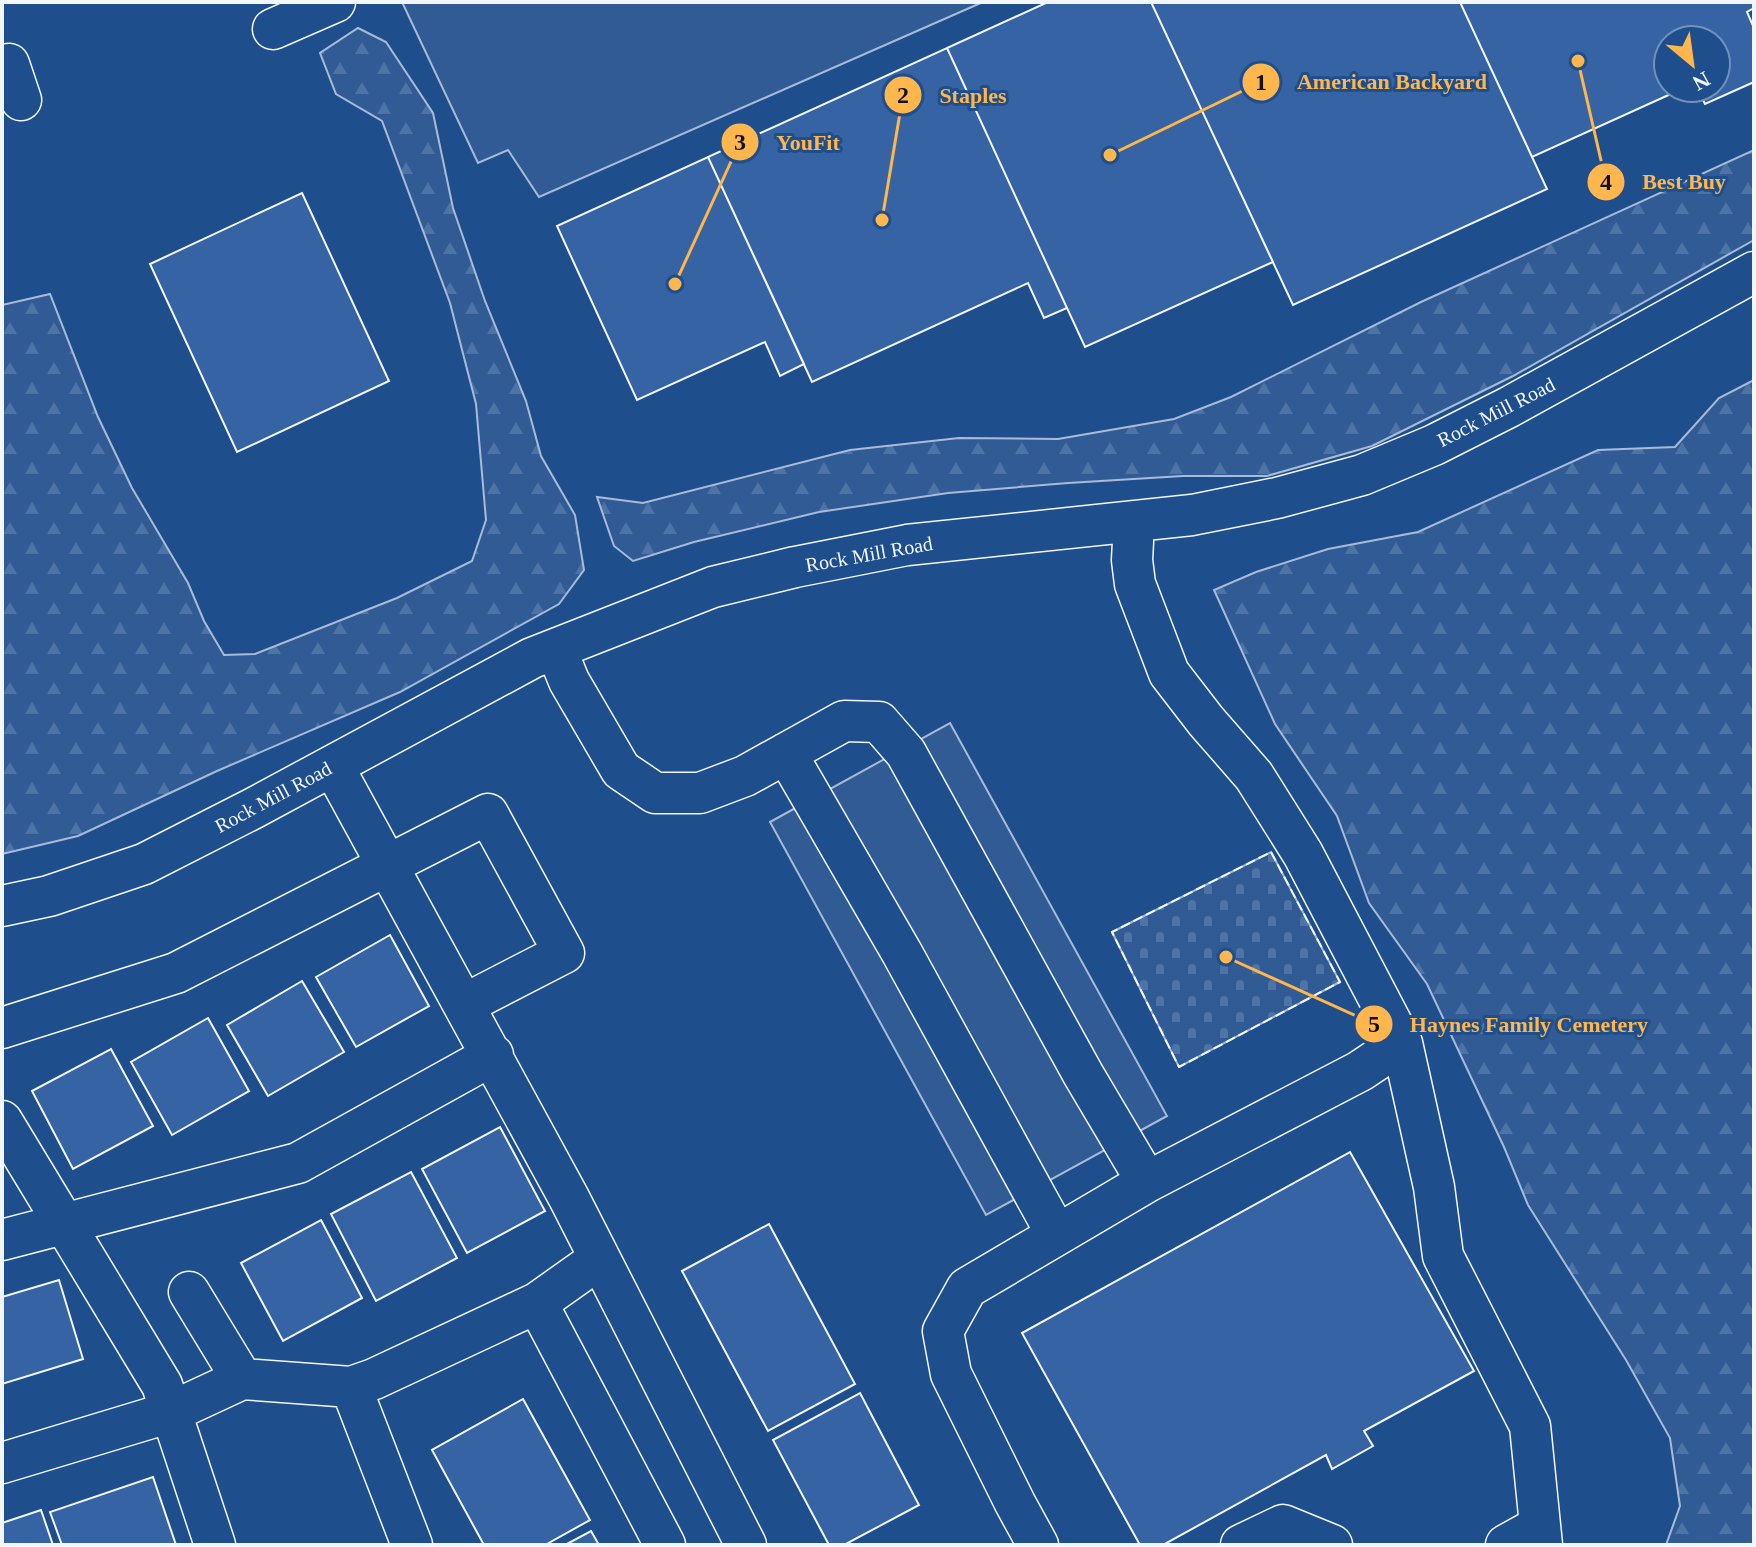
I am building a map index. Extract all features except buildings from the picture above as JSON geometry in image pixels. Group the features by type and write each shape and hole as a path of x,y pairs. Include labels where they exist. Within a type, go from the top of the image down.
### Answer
{"street":[{"path":"273,29 335,2"},
{"name":"Rock Mill Road","path":"2,906 49,896 144,864 532,658 713,587 907,545 1192,515 1277,498 1362,475 1434,445 1509,407 1754,272"},
{"path":"1134,523 1132,560 1135,584 1169,673 1254,776 1295,841 1367,971 1402,1043 1434,1187 1443,1256 1530,1426 1541,1535 1506,1545"},
{"path":"556,649 569,681 621,770 655,793 700,793 745,776 844,721 879,722 906,753 1083,1074 1147,1182"},
{"path":"786,753 902,953 1057,1235"},
{"path":"333,766 493,1055 746,1545"},
{"path":"2,1028 176,973 488,814 564,953 465,1004"},
{"path":"1038,1545 951,1374 943,1331 967,1288 1147,1182 1360,1071 1402,1043"},
{"path":"2,1240 298,1163 493,1055"},
{"path":"2,1121 162,1385 215,1545"},
{"path":"2,1463 171,1412 242,1379 351,1387 537,1303 599,1259"},
{"path":"189,1292 242,1379"},
{"path":"537,1303 665,1545"},
{"path":"351,1387 412,1545"},
{"path":"1241,1545 1283,1525 1332,1545"}],"shaded area":[{"path":"402,2 983,2 539,197 508,150 478,163"},
{"path":"950,723 1167,1116 986,1215 770,822"}],"green space":[{"path":"358,28 386,42 433,113 453,208 485,301 526,401 541,456 575,515 584,570 559,604 400,692 217,771 78,836 2,854 2,305 50,294 98,417 132,488 188,583 204,621 224,655 255,654 397,598 472,561 486,520 476,404 450,303 382,121 336,94 320,53"},
{"path":"1754,150 1754,240 1513,376 1372,446 1267,476 1183,476 1068,483 948,493 819,512 694,542 633,561 614,546 597,497 643,503 850,450 959,438 1058,439 1174,419 1231,397 1421,302"},
{"path":"1754,380 1754,1545 1666,1545 1680,1506 1670,1438 1626,1360 1528,1205 1427,984 1369,903 1337,816 1275,724 1214,590 1256,572 1328,549 1418,532 1598,450 1675,447 1719,398"},
{"path":"1271,852 1340,982 1179,1067 1112,932"}],"fence":[{"path":"1271,852 1340,982 1179,1067 1112,932 1271,852"}],"place":[{"name":"Best Buy","path":"1578,61"},
{"name":"American Backyard","path":"1110,155"},
{"name":"Staples","path":"882,220"},
{"name":"YouFit","path":"675,284"},
{"name":"Haynes Family Cemetery","path":"1226,957"}]}
